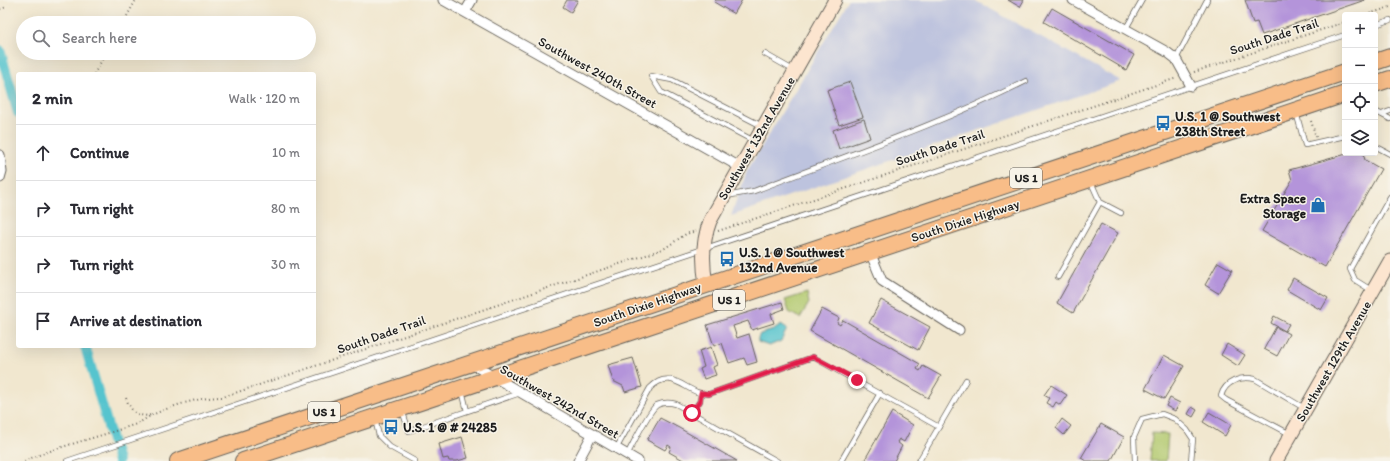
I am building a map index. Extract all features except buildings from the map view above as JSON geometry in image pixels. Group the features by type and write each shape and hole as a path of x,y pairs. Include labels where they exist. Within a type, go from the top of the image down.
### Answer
{"highway":[{"path":"1378,61 1390,57"},
{"name":"South Dixie Highway","path":"178,461 1342,73"},
{"path":"1378,83 1390,79"},
{"name":"South Dixie Highway","path":"250,460 374,417 1342,95"},
{"path":"587,347 605,331 687,302 699,294 706,284 715,287 734,287 833,256 870,252"},
{"path":"250,460 260,446 266,442 370,408 402,386"}],"street":[{"name":"Southwest 240th Street","path":"443,0 740,167"},
{"path":"465,12 472,0"},
{"name":"Southwest 132nd Avenue","path":"706,284 703,266 704,249 710,221 834,0"},
{"path":"1073,0 1167,52 1176,59 1190,86"},
{"path":"0,155 2,171 0,178"},
{"path":"870,252 882,281 959,330"},
{"name":"Southwest 129th Avenue","path":"1276,461 1390,261"},
{"name":"Southwest 242nd Street","path":"470,363 638,461"},
{"path":"578,461 592,435"}],"lane":[{"path":"1125,30 1142,0"},
{"path":"1176,59 1207,0"},
{"path":"1378,24 1390,20"},
{"path":"67,461 1342,36"},
{"path":"765,54 795,71"},
{"path":"755,142 661,92 651,76 672,80 763,127"},
{"path":"723,197 754,191 799,174 950,116 989,100 1026,81"},
{"path":"1296,110 1305,145 1342,137"},
{"path":"1382,114 1390,111"},
{"path":"1378,112 1390,119"},
{"path":"1378,148 1390,154"},
{"path":"1089,179 1100,202 1121,213"},
{"path":"1373,291 1354,280 1350,269 1390,197"},
{"path":"1058,277 1100,202"},
{"path":"616,448 654,384 669,380 677,381 703,394 813,357 939,427"},
{"path":"1291,435 1226,400 1221,396 1222,391 1233,381 1246,377 1306,409"},
{"path":"919,461 966,380"},
{"path":"461,388 467,411"},
{"path":"401,408 409,432 520,393"},
{"path":"841,461 880,393"},
{"path":"694,414 703,394"},
{"path":"627,455 655,406 665,402 672,402 777,461"},
{"path":"1135,461 1134,437 1142,419 1162,414 1175,419 1187,430 1192,439 1191,461"},
{"path":"374,417 379,436 390,447 415,461"}],"path":[{"path":"127,16 136,0"},
{"path":"0,9 7,7"},
{"path":"1375,12 1390,7"},
{"name":"South Dade Trail","path":"1208,67 1342,23"},
{"path":"95,72 102,60"},
{"name":"South Dade Trail","path":"718,230 1167,81"},
{"path":"1311,121 1316,137"},
{"name":"South Dade Trail","path":"24,461 73,443 92,439 143,422 153,414 198,400 223,397 646,255 665,248 686,234 695,232"},
{"path":"126,398 130,409 136,413 145,416 153,414"}],"shaded area":[{"path":"849,0 974,0 1121,81 731,216 747,171"}],"green space":[{"path":"807,293 809,303 800,318 789,312 785,300"},
{"path":"1152,433 1168,434 1166,461 1150,461"}],"water":[{"path":"781,325 787,329 781,341 769,346 758,342 760,334 774,330"}],"waterway":[{"path":"0,50 16,106"},
{"path":"86,348 118,461"}],"place":[{"name":"U.S. 1 @ Southwest 238th Street","path":"1163,123"},
{"name":"Extra Space Storage","path":"1318,205"},
{"name":"U.S. 1 @ Southwest 132nd Avenue","path":"727,259"},
{"name":"U.S. 1 @ # 24285","path":"391,427"}],"route":[{"path":"692,413 700,401 701,393 709,394 813,357 830,364 857,380"}]}
